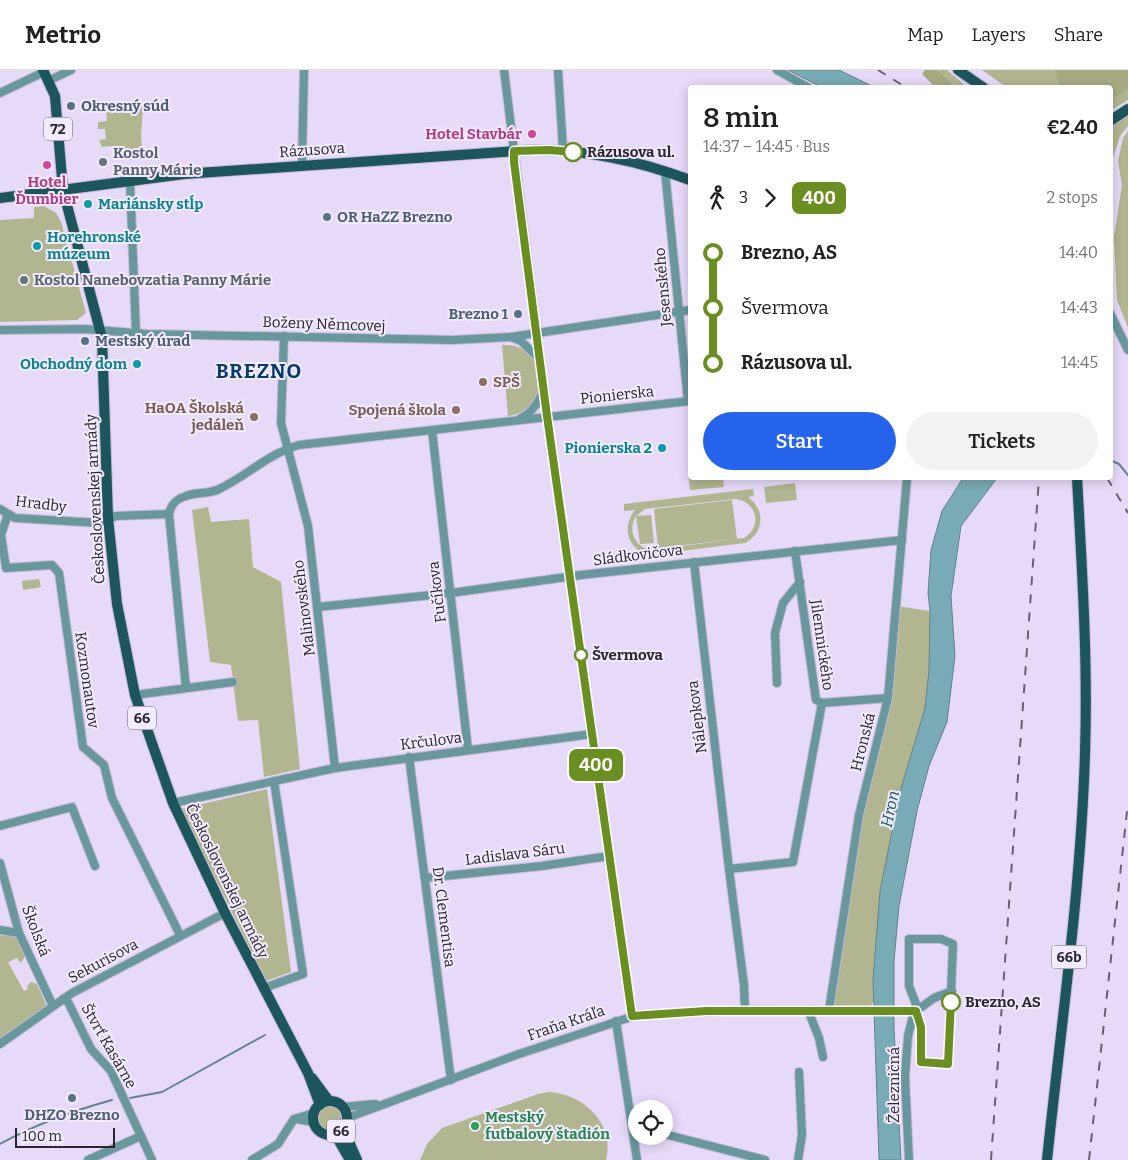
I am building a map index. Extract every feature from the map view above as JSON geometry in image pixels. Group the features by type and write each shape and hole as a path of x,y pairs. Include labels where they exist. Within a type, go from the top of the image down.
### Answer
{"main road":[{"path":"958,70 980,85"},
{"name":"72","path":"45,75 55,96 57,106 63,190"},
{"path":"1113,119 1128,109"},
{"name":"Rázusova","path":"0,198 184,174 514,151 564,150 613,157 688,179"},
{"name":"66","path":"63,190 101,330"},
{"name":"Československej armády","path":"101,330 108,518 117,604 135,695 173,803 225,913 308,1073 319,1110 322,1132 339,1131"},
{"name":"66b","path":"1047,1160 1078,871 1084,791 1086,681 1077,480"},
{"name":"66","path":"339,1131 347,1118 343,1107"},
{"name":"Československej armády","path":"319,1110 343,1107"},
{"name":"66","path":"339,1131 350,1160"},
{"name":"66","path":"339,1131 356,1160"}],"street":[{"path":"0,93 45,75 70,70"},
{"path":"302,166 304,70"},
{"path":"504,70 547,416 632,1016"},
{"path":"558,70 564,150"},
{"path":"777,70 804,85"},
{"name":"Jesenského","path":"665,171 688,392"},
{"path":"130,181 136,333"},
{"name":"Boženy Němcovej","path":"0,330 101,330 136,333 416,341 511,337 688,310"},
{"path":"1113,319 1128,350"},
{"name":"Malinovského","path":"284,336 280,414 287,448 307,518 335,768"},
{"path":"511,337 521,341 541,361"},
{"path":"514,421 529,414 537,405 544,389"},
{"name":"Pionierska","path":"287,448 347,439 688,401"},
{"name":"Fučíkova","path":"432,430 468,750"},
{"path":"186,688 169,514 170,507 176,500 189,495 216,490 275,453 287,448"},
{"name":"Hronská","path":"829,1010 859,815 888,698 907,480"},
{"name":"Hradby","path":"0,509 15,518 100,523 116,516 169,514"},
{"name":"Kozmonautov","path":"8,514 1,535 6,568 52,565 59,573 83,748 104,765 112,798 180,935"},
{"name":"Sládkovičova","path":"318,607 451,593 694,562 902,540"},
{"name":"Jilemnického","path":"795,551 816,700 822,703 888,698"},
{"name":"Nálepkova","path":"694,562 744,985 745,1010"},
{"path":"777,683 775,633 782,603 800,582"},
{"path":"135,695 233,682"},
{"path":"729,869 793,862 822,703"},
{"name":"Krčulova","path":"173,803 335,768 592,734"},
{"name":"Dr. Clementisa","path":"409,757 451,1080"},
{"path":"264,988 302,974 274,781"},
{"path":"0,826 72,807 95,866"},
{"name":"Ladislava Sáru","path":"425,878 542,866 608,856"},
{"name":"Školská","path":"0,863 19,933 53,1006"},
{"name":"Sekurisova","path":"0,1044 63,999 180,935 225,913"},
{"path":"0,930 19,933"},
{"name":"Železničná","path":"910,939 942,939 954,944 952,991 948,1064 921,1062 921,1027 916,1004 909,986 910,939"},
{"path":"916,1011 934,998 952,991"},
{"name":"Štvrť Kasárne","path":"63,999 68,1002 91,1049 111,1071 152,1160"},
{"path":"808,1010 823,1057"},
{"name":"Fraňa Kráľa","path":"347,1118 632,1016 686,1011 916,1011"},
{"name":"Železničná","path":"909,1160 906,1077 908,1036 916,1011"},
{"path":"616,1021 630,1100"},
{"path":"798,1160 802,1135 799,1072"},
{"name":"Fraňa Kráľa","path":"343,1107 384,1104"},
{"path":"252,1160 278,1144 296,1119 319,1110"},
{"path":"88,1160 141,1136"},
{"path":"673,1136 765,1160"},
{"path":"636,1145 637,1160"}],"shaded area":[{"path":"788,70 839,70 870,85 817,85"},
{"path":"925,70 938,70 954,85 933,85 922,74"},
{"path":"938,70 947,70 965,85 954,85"},
{"path":"982,70 1128,70 1128,100 1113,109 1113,85 1003,85"},
{"path":"1055,70 1128,70 1128,89 1113,98 1113,85 1059,85"},
{"path":"106,107 143,107 141,135 143,159 124,160 124,155 117,155 117,150 113,150 113,146 102,147 99,140 106,139 105,129 98,129 98,122 107,121"},
{"path":"1128,115 1128,126 1120,136 1113,158 1113,126"},
{"path":"1128,131 1128,328 1117,300 1114,237 1122,185 1118,161 1123,138"},
{"path":"44,206 56,213 61,222 86,313 77,320 0,322 0,220 34,218 34,207"},
{"path":"502,345 518,347 529,354 537,365 540,378 539,391 533,402 523,411 508,416"},
{"path":"689,480 723,480 724,487 690,490"},
{"path":"962,480 996,480 961,526 951,596 955,656 947,722 929,766 917,811 899,906 894,961 894,1028 901,1160 879,1160 873,980 880,891 900,792 925,708 929,670 930,611 928,593 931,550 942,511"},
{"path":"795,483 797,500 766,503 764,487"},
{"path":"753,489 754,496 748,497 758,508 760,521 756,533 745,543 649,555 636,548 629,537 628,524 635,510 624,511 624,504","holes":["735,499 748,504 753,509 755,521 754,528 744,538 651,550 637,542 634,538 632,527 636,516 645,509"]},
{"path":"732,500 737,539 658,548 654,509"},
{"path":"208,507 211,522 249,519 253,567 281,582 300,769 264,777 258,720 238,721 231,665 210,662 192,510"},
{"path":"651,515 654,543 640,544 636,516"},
{"path":"39,579 41,587 23,590 22,581"},
{"path":"897,606 930,611 929,670 925,708 900,792 880,891 873,980 874,1001 867,1011 829,1006 859,815 888,698"},
{"path":"267,789 291,972 266,981 181,809"},
{"path":"4,934 17,938 25,956 21,963 17,958 8,962 24,991 28,989 27,986 31,982 37,984 48,1009 0,1042 0,936"},
{"path":"549,1092 574,1098 594,1113 606,1134 608,1147 606,1160 420,1160 427,1144 442,1128 538,1094"},
{"path":"329,1106 338,1109 341,1118 338,1127 329,1130 320,1127 317,1118 320,1109"}],"waterway":[{"path":"1113,461 1119,464 1128,475"},
{"path":"130,1098 162,1092 265,1035"},
{"path":"0,1144 27,1130 112,1100"}],"railway":[{"path":"878,70 902,85"},
{"path":"991,1160 1039,480"},
{"path":"1108,480 1128,513"},
{"path":"1089,1160 1128,802"}],"bus line":[{"name":"400","path":"573,152 549,150 514,151 514,162 614,902 632,1016 686,1011 916,1011 921,1027 921,1062 948,1064 951,1002"}],"place":[{"name":"Okresný súd","path":"71,106"},
{"name":"Hotel Stavbár","path":"532,134"},
{"name":"Rázusova ul.","path":"573,152"},
{"name":"Kostol Panny Márie","path":"103,162"},
{"name":"Hotel Ďumbier","path":"47,165"},
{"name":"Mariánsky stĺp","path":"88,204"},
{"name":"OR HaZZ Brezno","path":"327,217"},
{"name":"Horehronské múzeum","path":"37,246"},
{"name":"Kostol Nanebovzatia Panny Márie","path":"24,280"},
{"name":"Brezno 1","path":"518,314"},
{"name":"Mestský úrad","path":"85,341"},
{"name":"Obchodný dom","path":"137,364"},
{"name":"SPŠ","path":"483,382"},
{"name":"Spojená škola","path":"456,410"},
{"name":"HaOA Školská jedáleň","path":"254,417"},
{"name":"Pionierska 2","path":"662,448"},
{"name":"Švermova","path":"581,655"},
{"name":"Brezno, AS","path":"951,1002"},
{"name":"DHZO Brezno","path":"72,1098"},
{"name":"Mestský futbalový štadión","path":"475,1126"}],"district":[{"name":"BREZNO","path":"259,371"}],"water label":[{"name":"Hron","path":"890,809"}]}
